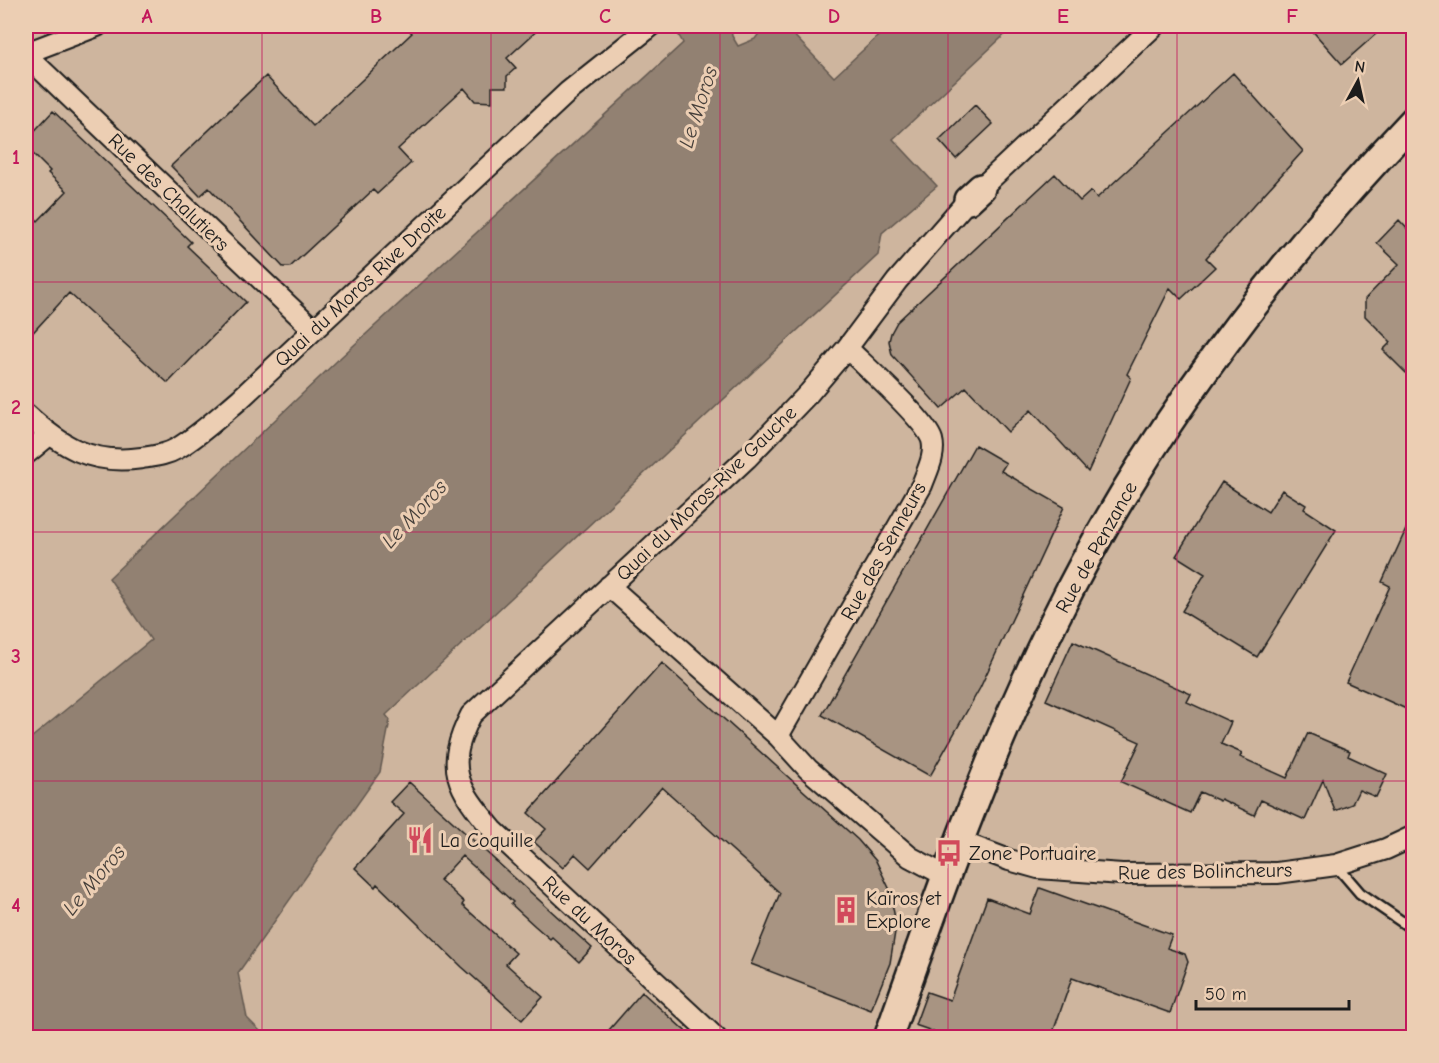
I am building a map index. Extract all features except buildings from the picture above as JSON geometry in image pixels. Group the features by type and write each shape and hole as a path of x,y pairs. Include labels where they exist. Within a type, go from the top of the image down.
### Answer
{"main road":[{"name":"Rue de Penzance","path":"888,1038 993,754 1055,619 1090,554 1152,448 1203,373 1274,278 1413,120"}],"street":[{"path":"26,54 97,26"},
{"name":"Quai du Moros-Rive Gauche","path":"467,799 459,780 456,755 460,736 471,715 747,458 809,393 847,348 897,281 974,194 1154,26"},
{"name":"Quai du Moros Rive Droite","path":"26,414 49,435 74,450 95,457 123,461 164,455 178,448 217,419 568,92 647,29"},
{"name":"Rue des Chalutiers","path":"26,54 313,329"},
{"name":"Rue des Senneurs","path":"778,736 922,485 933,451 932,441 923,424 847,348"},
{"path":"26,454 49,435"},
{"path":"609,586 778,736 808,769 910,857 946,876"},
{"name":"Rue du Moros","path":"467,799 493,830 716,1038"},
{"name":"Rue des Bolincheurs","path":"959,841 1009,860 1038,868 1122,874 1277,873 1336,865 1386,849 1413,836"}],"lane":[{"path":"1336,865 1360,893 1413,930"}],"shaded area":[{"path":"26,26 687,26 677,32 683,43 340,358 109,578 151,640 26,742"},
{"path":"731,26 762,26 764,28 755,39 738,46 732,36"},
{"path":"785,26 1413,26 1413,1037 889,1038 875,1033 873,1038 266,1037 247,1018 238,973 380,772 386,716 878,255 882,233 937,186"}],"water":[{"name":"Le Moros","path":"687,26 731,26 732,36 738,46 755,39 763,28 762,26 785,26 834,77 889,26 1014,26 893,139 937,186 882,233 878,255 386,715 390,720 380,772 238,973 247,1018 266,1037 26,1037 26,742 151,640 109,578 340,358 683,43 677,32"}],"place":[{"name":"La Coquille","path":"420,840"},
{"name":"Zone Portuaire","path":"949,853"},
{"name":"Kaïros et Explore","path":"846,910"}]}
